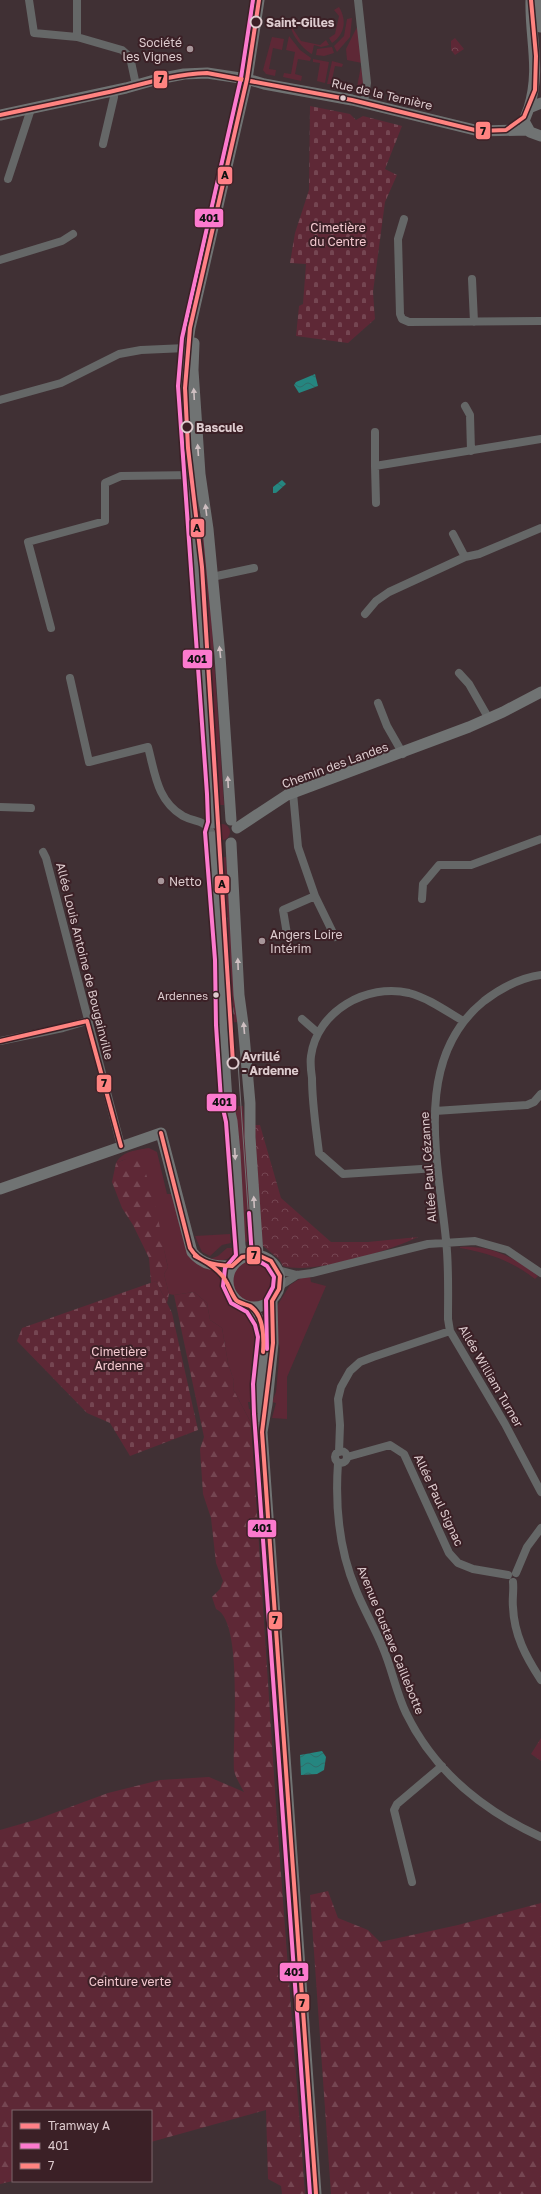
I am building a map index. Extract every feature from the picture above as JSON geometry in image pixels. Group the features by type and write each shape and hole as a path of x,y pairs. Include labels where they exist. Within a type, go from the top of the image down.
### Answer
{"main road":[{"path":"212,831 222,844 231,843 235,839 206,510 195,475 184,386 186,348 250,80 259,0"},
{"path":"242,1257 232,1120 227,1100 222,1032 221,968 212,831 195,475 193,370 194,342 266,0"},
{"path":"531,0 536,68 535,90 527,113 528,130 534,135 541,136"},
{"path":"540,0 541,40"},
{"name":"Rue de la Ternière","path":"0,115 113,91 165,77 195,73 250,80 264,84 364,102 479,131 528,130"},
{"path":"506,130 541,104"},
{"name":"Chemin des Landes","path":"234,824 292,793 403,754 489,719 541,692"},
{"path":"212,831 223,818 234,824"},
{"path":"231,843 238,995 244,1024 258,1255"},
{"path":"0,1189 161,1133 190,1248 199,1259 212,1265 232,1266"},
{"path":"262,1432 267,1404 273,1343 272,1301 280,1286 278,1270 271,1261 258,1255 242,1257 232,1266 228,1282 230,1291 235,1299 242,1305 251,1308 261,1307 272,1301"},
{"path":"212,1265 228,1282"},
{"path":"251,1308 261,1323 264,1337 259,1385 260,1414 316,2194"}],"street":[{"path":"29,0 34,33 77,36 122,50 130,57 136,85"},
{"path":"77,0 77,36"},
{"path":"358,0 367,83 364,102"},
{"path":"103,144 114,97 113,91"},
{"path":"8,178 31,109"},
{"path":"404,219 398,239 400,314 402,320 409,322 541,321"},
{"path":"0,260 62,241 73,234"},
{"path":"472,279 474,322"},
{"path":"0,400 61,383 119,354 146,350 186,348"},
{"path":"465,406 470,415 472,451"},
{"path":"375,432 376,503"},
{"path":"375,466 541,439"},
{"path":"51,628 28,542 105,521 105,483 121,476 195,475"},
{"path":"365,614 376,601 390,592 464,557 479,554 541,528"},
{"path":"453,534 464,557"},
{"path":"212,577 254,568"},
{"path":"459,673 469,684 489,719"},
{"path":"70,678 89,762 148,747 160,793 183,815 205,823 212,831"},
{"name":"Chemin des Landes","path":"378,703 387,726 403,754"},
{"path":"292,793 298,847 315,896 335,937"},
{"path":"0,807 30,808"},
{"path":"422,899 423,884 439,865 471,865 541,840"},
{"name":"Allée Louis Antoine de Bougainville","path":"43,852 48,866 121,1146"},
{"path":"287,934 283,910 315,896"},
{"name":"Allée Paul Cézanne","path":"446,1242 438,1168 435,1111 436,1086 440,1065 453,1036 463,1021 491,996 510,984 541,975"},
{"path":"438,1168 343,1174 319,1154 312,1101 311,1056 318,1033 332,1015 348,1002 379,991 409,993 434,1004 463,1021"},
{"path":"302,1019 318,1033"},
{"path":"0,1041 63,1028 87,1020"},
{"path":"435,1111 527,1105 534,1102 541,1094"},
{"path":"280,1286 297,1275 428,1244 446,1242 475,1241 507,1250 541,1273"},
{"name":"Allée William Turner","path":"446,1242 448,1319 450,1331 505,1424 541,1492"},
{"path":"278,1270 297,1275"},
{"path":"339,1452 345,1453 347,1457 344,1462 338,1463 335,1458 339,1452 338,1399 341,1386 350,1371 360,1362 373,1356 450,1331"},
{"name":"Allée Paul Signac","path":"347,1457 390,1446 397,1448 404,1454 449,1553 458,1564 473,1569 512,1577"},
{"name":"Avenue Gustave Caillebotte","path":"338,1463 336,1497 340,1533 356,1589 383,1649 406,1713 426,1746 442,1766 471,1795 490,1810 541,1837"},
{"path":"541,1528 527,1547 512,1577 513,1608 517,1634 527,1659 541,1680"},
{"path":"412,1882 394,1810 398,1804 442,1766"}],"green space":[{"path":"339,7 342,12 344,22 340,35 332,43 329,38 335,34 339,16 334,10"},
{"path":"352,18 350,37 337,52 334,46 344,36 347,19"},
{"path":"358,25 362,63 347,60 346,49"},
{"path":"291,26 301,41 320,45 326,40 329,45 321,47 314,45 312,54 298,42 293,34"},
{"path":"289,36 300,50 311,58 310,61 298,59 295,74 302,76 301,81 283,77 284,73 291,74 295,52 286,50"},
{"path":"272,37 284,39 282,50 273,48 269,69 276,70 275,76 266,74 263,70"},
{"path":"455,38 464,49 455,55 451,50 451,41"},
{"path":"332,47 334,53 324,56 316,55 317,49"},
{"path":"313,59 329,62 325,83 317,81 320,63 313,62"},
{"path":"332,61 343,64 342,67 335,66 331,84 327,84"},
{"path":"361,66 363,81 362,90 356,92"},
{"name":"Cimetière du Centre","path":"310,106 350,114 356,120 363,116 402,126 385,169 397,175 385,202 373,292 375,319 348,343 296,336 299,306 303,304 306,264 290,263 295,233 309,190"},
{"path":"198,530 205,530 214,655 207,656"},
{"path":"208,660 214,660 224,805 217,805"},
{"path":"222,824 229,829 230,832 225,839 222,840 215,835 214,832 219,825"},
{"path":"226,857 237,1022 228,1023 217,858"},
{"path":"234,1106 243,1106 253,1241 243,1242"},
{"path":"255,1125 260,1125 281,1198 331,1242 368,1242 418,1237 389,1249 351,1260 313,1267 296,1268 283,1266 279,1259 263,1246 259,1221"},
{"path":"149,1148 157,1152 167,1194 172,1194 185,1246 219,1277 226,1300 239,1311 249,1315 255,1323 260,1338 254,1402 248,1402 249,1409 255,1410 254,1423 251,1423 233,1389 234,1381 228,1363 222,1328 210,1320 207,1303 194,1292 174,1295 169,1294 164,1274 168,1267 146,1174 126,1159 116,1163 126,1154 135,1150"},
{"path":"138,1158 144,1168 153,1195 168,1267 164,1274 169,1294 167,1303 156,1281 151,1283 149,1258 133,1225 122,1208 112,1182 116,1163 126,1159"},
{"path":"230,1234 231,1243 222,1245 210,1256 202,1252 195,1236"},
{"path":"460,1247 491,1250 511,1258 538,1276 535,1279 518,1267 500,1259 481,1252"},
{"path":"227,1248 236,1248 232,1256 226,1260 210,1259 218,1256"},
{"path":"249,1260 257,1260 265,1263 271,1269 274,1281 271,1293 265,1299 257,1302 249,1302 241,1299 235,1293 232,1285 232,1277 235,1269 241,1263"},
{"path":"310,1277 311,1282 326,1286 287,1377 287,1419 272,1418 276,1403 272,1402 276,1392 280,1348 277,1336 277,1306 290,1285 301,1278"},
{"name":"Cimetière Ardenne","path":"156,1281 172,1313 198,1430 130,1456 110,1423 87,1413 17,1341 22,1328"},
{"name":"Ceinture verte","path":"194,1292 207,1303 210,1320 222,1328 228,1363 234,1381 233,1389 251,1423 277,1820 305,2194 282,2194 281,2186 268,2179 266,2110 152,2142 152,2110 12,2110 12,2181 0,2184 0,1830 35,1820 108,1793 160,1780 209,1777 244,1792 234,1770 235,1683 230,1635 225,1618 216,1609 212,1597 220,1589 223,1581 216,1563 211,1518 203,1494 200,1449 204,1437 174,1295"},
{"path":"541,1738 541,1761 531,1754"},
{"path":"328,1891 338,1918 368,1930 380,1942 458,1925 541,1903 541,2194 331,2194 310,1895"}],"water":[{"path":"315,374 318,386 299,393 294,385 296,382"},
{"path":"282,480 286,484 276,493 273,493 273,487"},
{"path":"322,1751 326,1757 324,1770 317,1774 301,1775 300,1755"}],"tram line":[{"name":"A","path":"233,1063 202,567 188,448 185,388 190,328 247,79 259,0"},
{"path":"225,955 227,918"},
{"path":"227,978 234,1014"},
{"path":"238,1063 249,1223"}],"transit line":[{"name":"401","path":"253,0 241,78 182,338 178,386 207,794 208,822 205,832 215,960 216,1025 221,1100 226,1122 236,1255 225,1268 223,1286 231,1303 247,1312 255,1325 258,1337 253,1384 254,1414 310,2194"},
{"name":"7","path":"0,115 166,78 207,73 352,100 479,131 506,130 524,117 535,90 536,56 531,0"},
{"name":"7","path":"87,1021 121,1146"},
{"name":"7","path":"0,1041 87,1021"},
{"name":"7","path":"161,1133 190,1248 194,1253 208,1263 232,1266 242,1257 258,1255 271,1261 280,1276 279,1289 272,1301 273,1343 262,1432 316,2194"},
{"name":"401","path":"249,1213 252,1257 267,1266 274,1277 273,1287 266,1300 267,1349"},
{"name":"7","path":"195,1256 209,1264 221,1274 236,1300 250,1306 255,1310 261,1321 263,1352"}],"place":[{"name":"Saint-Gilles","path":"256,22"},
{"name":"Société les Vignes","path":"190,49"},
{"name":"Bascule","path":"187,427"},
{"name":"Netto","path":"161,881"},
{"name":"Angers Loire Intérim","path":"262,941"},
{"name":"Ardennes","path":"216,995"},
{"name":"Avrillé - Ardenne","path":"233,1063"}]}
